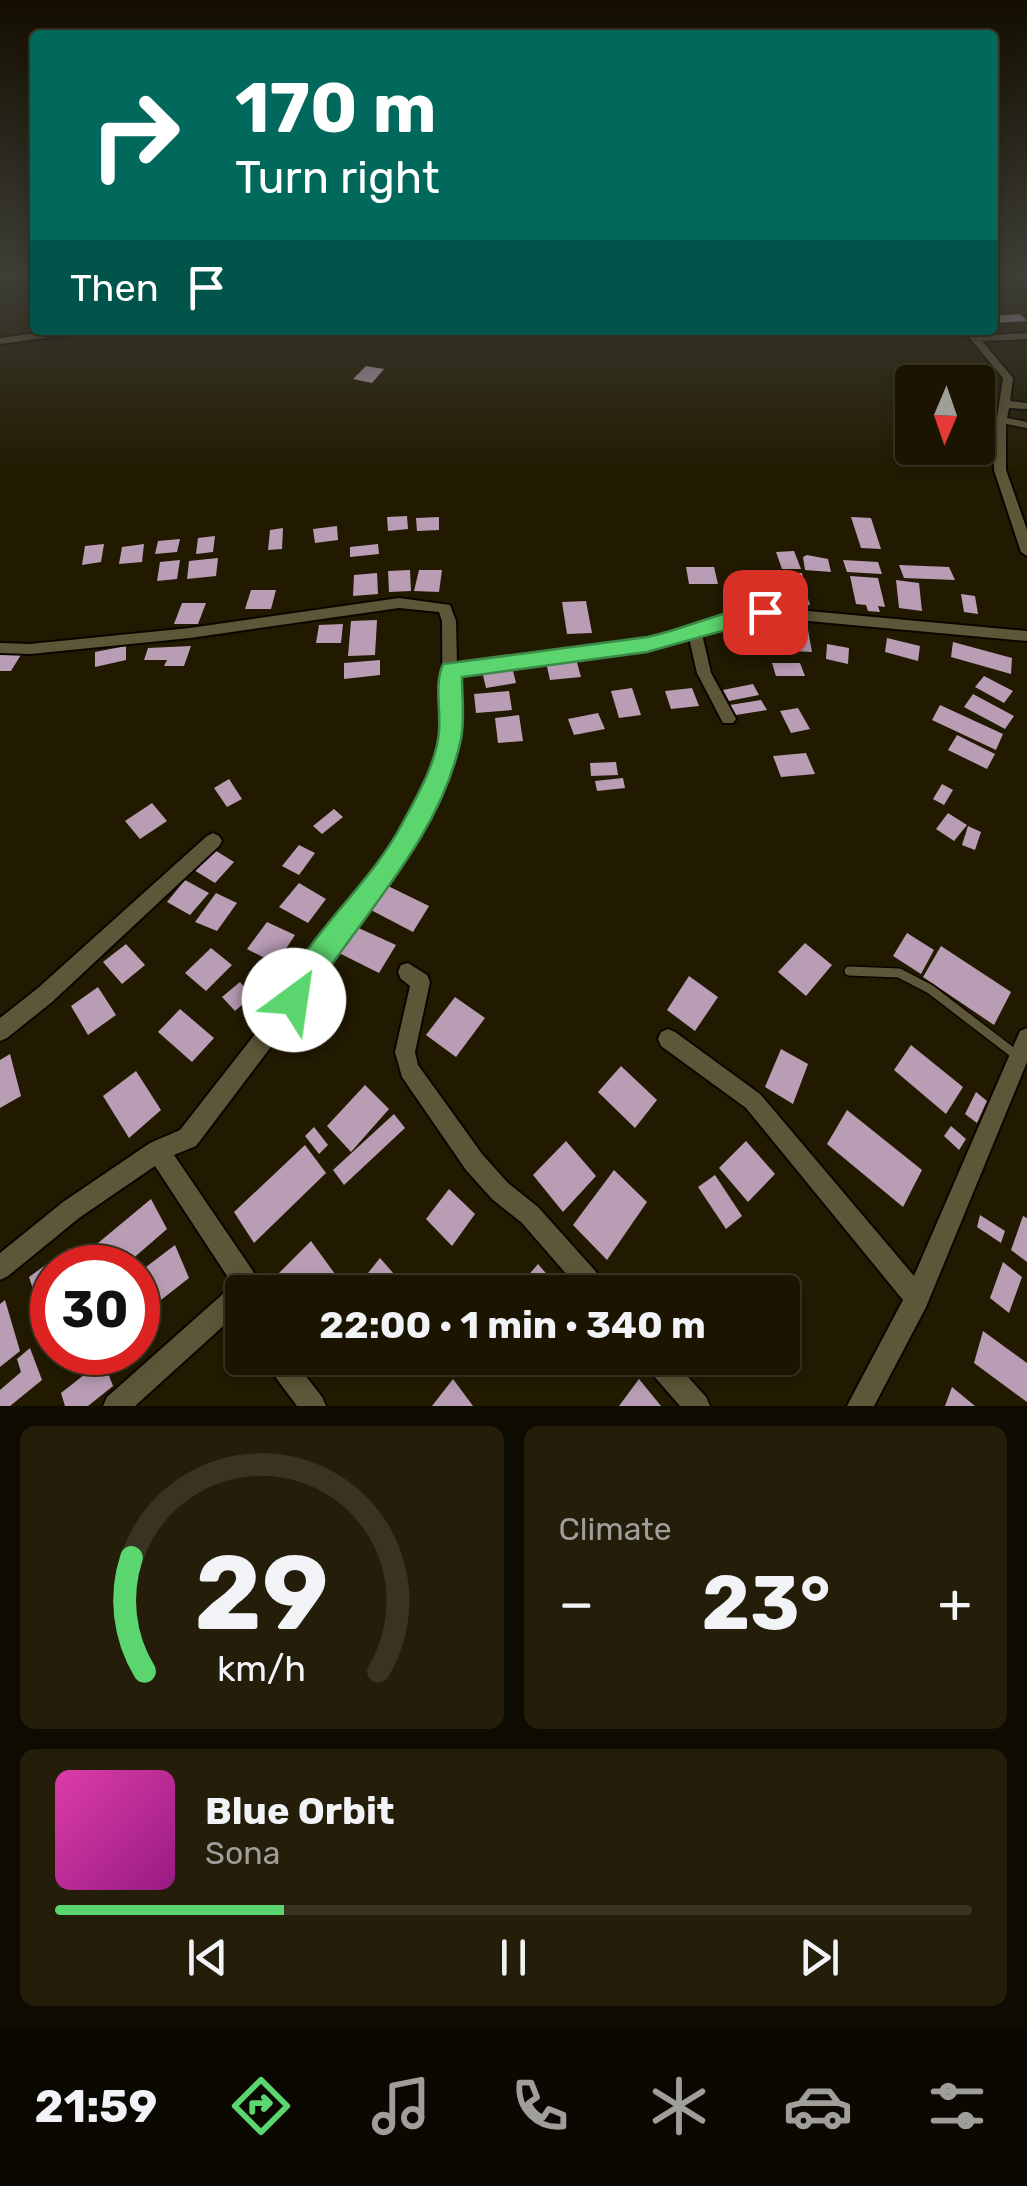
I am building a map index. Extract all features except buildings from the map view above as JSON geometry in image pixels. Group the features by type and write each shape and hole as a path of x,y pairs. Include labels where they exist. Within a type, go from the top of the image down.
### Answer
{"street":[{"path":"978,343 1008,378 1027,380"},
{"path":"1008,378 1001,420 1002,480 1027,552"},
{"path":"1004,404 1027,406"},
{"path":"1001,420 1027,426"},
{"path":"0,648 30,649 190,633 399,603 423,603 445,608 451,735 438,777 408,838 321,955 294,1000 188,1138 158,1151 71,1210 0,1268"},
{"path":"450,670 647,645 746,614 765,612 1027,636"},
{"path":"695,633 704,673 728,719"},
{"path":"0,1030 45,995 213,841"},
{"path":"408,972 420,982 405,1052 409,1070 474,1162 500,1191 530,1214 583,1275"},
{"path":"668,1039 753,1100 917,1298"},
{"path":"860,1406 917,1298 1023,1048"},
{"path":"158,1151 237,1275"},
{"path":"116,1406 225,1310"},
{"path":"290,1375 313,1406"},
{"path":"670,1375 697,1406"}],"lane":[{"path":"848,971 899,973 1023,1048"}],"route":[{"path":"294,1000 321,955 408,838 438,777 451,735 450,670 647,645 746,614 765,612"}]}
